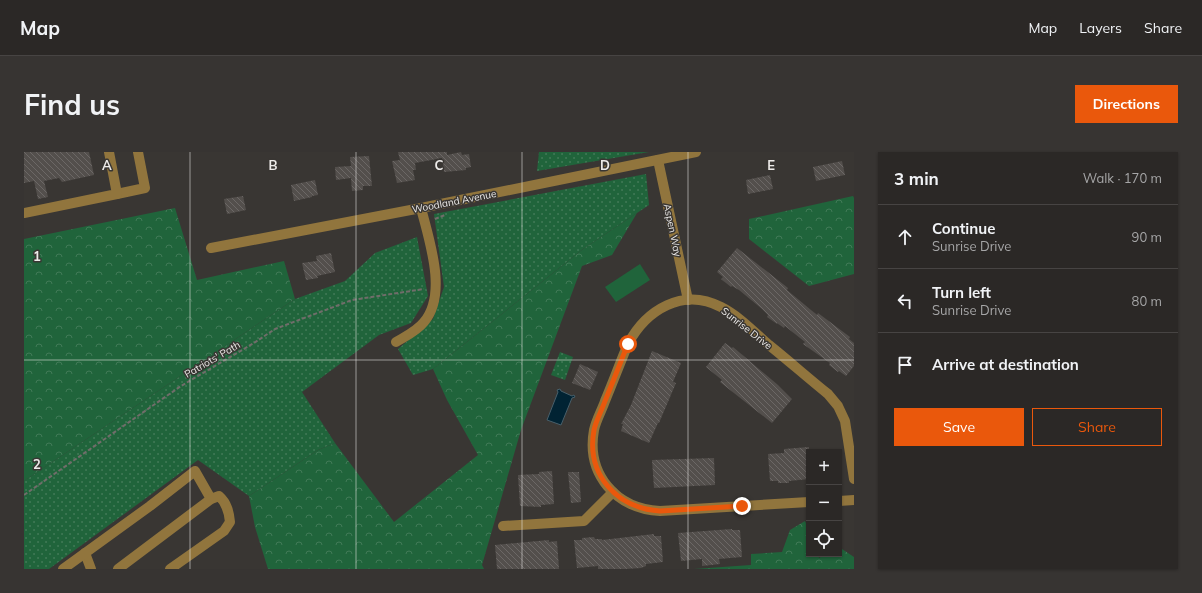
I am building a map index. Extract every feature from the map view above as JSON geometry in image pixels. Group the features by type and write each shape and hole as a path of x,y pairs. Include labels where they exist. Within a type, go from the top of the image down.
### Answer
{"street":[{"path":"109,152 117,194"},
{"path":"24,214 145,188 138,152"},
{"name":"Woodland Avenue","path":"211,248 421,208 696,152"},
{"name":"Aspen Way","path":"658,160 688,300"},
{"path":"396,342 424,323 432,309 435,298 436,286 432,253 421,208"},
{"name":"Sunrise Drive","path":"806,502 647,510 630,504 613,492 606,484 595,462 593,439 595,428 628,344 634,332 649,316 658,309 669,304 694,299 710,302 731,313 828,394 838,406 845,420 854,479"},
{"path":"63,569 150,506 195,471 211,499"},
{"path":"503,526 584,520 613,492"},
{"path":"118,569 211,499 219,496 224,500 229,512 230,522 224,531 170,569"},
{"path":"842,501 854,500"},
{"path":"85,553 91,569"}],"path":[{"name":"Patriots' Path","path":"24,495 180,386 254,343 275,328 352,300 430,288"}],"green space":[{"path":"539,152 649,152 537,171"},
{"path":"646,174 649,205 583,249 433,369 413,375 398,349 433,319 444,287 434,214"},
{"path":"853,196 854,274 809,286 749,239 749,219"},
{"path":"175,208 197,280 284,261 295,299 24,481 24,239"},
{"path":"637,213 612,255 582,266 521,430 482,565 484,569 268,569 255,527 249,496 318,450 335,443 394,522 478,455 447,400 433,369 583,249"},
{"path":"417,237 428,296 411,323 379,335 302,392 335,443 318,450 249,496 198,460 49,569 24,569 24,481 295,299 345,281 375,253"},
{"path":"640,264 650,280 616,302 605,287"},
{"path":"560,352 573,357 565,380 551,375"},
{"path":"805,521 806,557 842,557 842,549 854,557 854,569 694,569 751,565 751,554 782,552 790,530"}],"water":[{"path":"560,389 561,391 572,396 574,395 575,397 572,398 561,425 547,420 558,392 557,390"}],"building":[{"path":"24,152 89,152 94,175 62,182 59,178 44,181 48,197 38,199 34,181 24,183"},
{"path":"398,152 447,152 447,155 461,152 462,155 469,154 471,167 466,168 466,170 444,172 442,158 415,163 416,170 413,170 415,180 397,183 392,161 400,160"},
{"path":"369,156 372,186 363,186 363,190 352,191 351,178 336,180 335,167 351,166 350,157"},
{"path":"842,161 845,175 816,181 813,167"},
{"path":"770,175 773,189 748,194 746,180"},
{"path":"315,180 318,195 294,201 291,185"},
{"path":"243,196 246,210 227,214 224,199"},
{"path":"737,248 788,288 787,290 817,315 818,313 850,337 849,339 854,343 854,366 846,376 839,371 838,372 829,365 830,363 803,344 805,342 785,326 784,328 767,317 768,315 762,309 739,290 732,286 731,287 721,279 723,277 717,272"},
{"path":"331,253 335,272 317,276 318,278 306,280 302,263 317,261 316,256"},
{"path":"725,343 732,348 733,347 778,385 792,399 772,423 720,382 722,380 706,367"},
{"path":"652,351 681,363 673,382 676,383 649,443 621,431 623,424 621,424 631,405"},
{"path":"580,364 598,372 590,390 572,383"},
{"path":"809,447 809,449 806,449 806,479 789,481 789,483 770,481 768,454 784,453 784,449"},
{"path":"714,458 715,485 654,488 652,460"},
{"path":"552,471 554,504 541,505 541,507 520,506 518,475 539,474 539,472"},
{"path":"568,472 579,472 581,502 571,503"},
{"path":"732,529 740,530 742,557 719,559 720,564 702,566 702,559 681,561 678,533"},
{"path":"654,534 654,536 661,536 663,562 646,564 646,566 641,568 598,569 598,566 577,568 574,540 594,537 595,539 602,540"},
{"path":"549,540 549,542 557,541 559,569 497,569 495,545"}],"route":[{"path":"628,344 595,428 593,439 595,462 606,484 616,496 630,504 647,510 660,511 742,506"}]}
